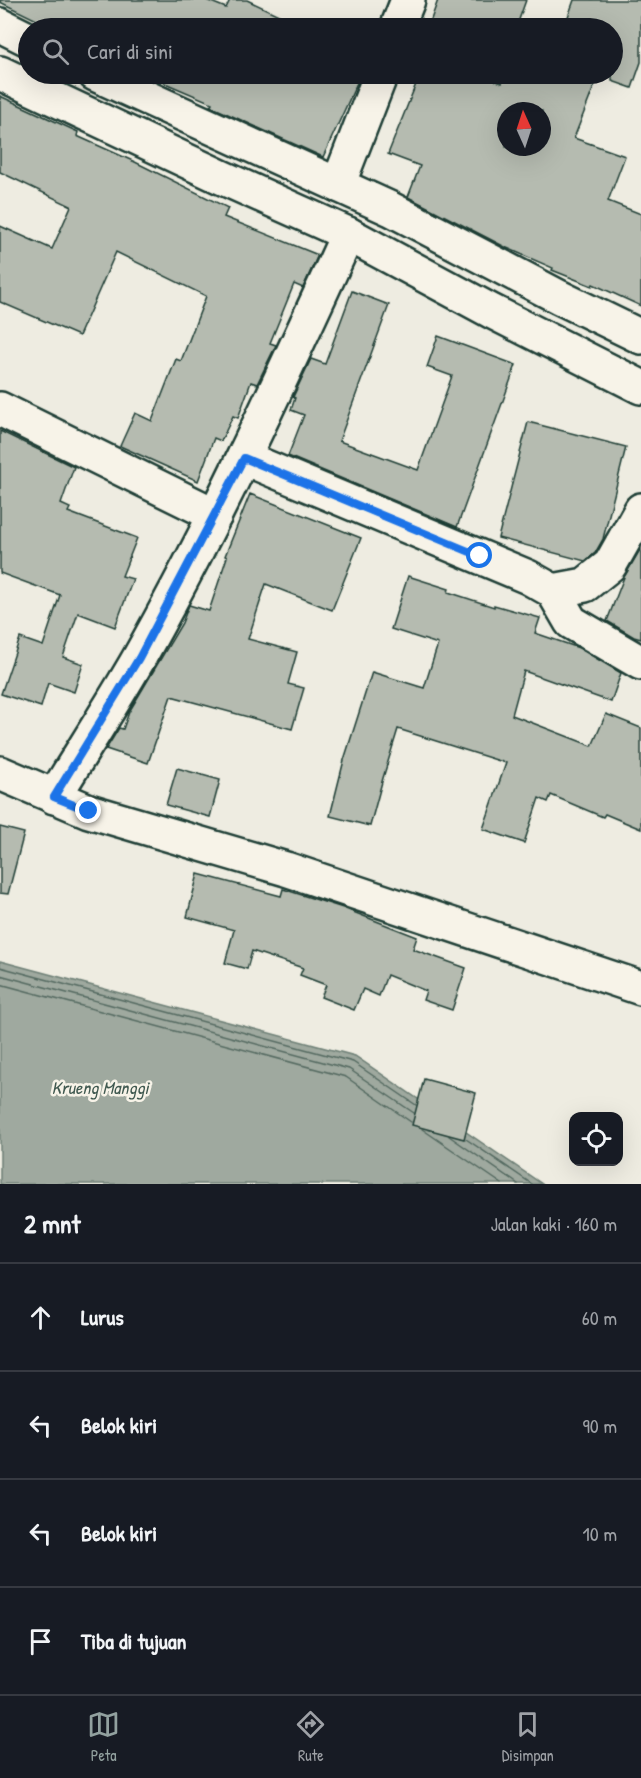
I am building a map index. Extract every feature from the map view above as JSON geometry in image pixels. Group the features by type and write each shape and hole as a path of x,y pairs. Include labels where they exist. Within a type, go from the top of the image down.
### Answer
{"main road":[{"path":"401,18 408,0"},
{"path":"0,25 18,34"},
{"path":"0,73 18,82"},
{"path":"23,84 348,234 491,311 641,387"},
{"path":"65,104 79,84"},
{"path":"117,84 391,209 641,337"},
{"path":"338,185 377,84"},
{"path":"54,797 139,658 215,515 244,458 348,234"},
{"path":"0,409 215,515"},
{"path":"244,458 528,577 553,591 571,622 641,663"},
{"path":"553,591 585,585 610,565 641,510"},
{"path":"0,773 89,811 286,869 641,988"}],"water":[{"name":"Krueng Manggi","path":"0,961 355,1056 542,1184 0,1184"}],"building":[{"path":"0,0 206,0 226,8 230,0 247,0 285,18 33,18"},
{"path":"438,0 526,0 520,18 432,18"},
{"path":"574,0 641,0 641,62 632,88 621,84 623,84 623,18 568,18"},
{"path":"167,84 356,84 323,157 210,106 212,103"},
{"path":"416,84 595,84 574,138 625,156 608,201 641,214 641,306 593,284 592,286 552,270 553,268 507,248 408,197 420,166 388,154"},
{"path":"0,96 78,132 77,136 228,208 224,217 318,255 303,288 294,284 270,343 276,345 257,384 251,382 238,418 233,416 221,441 214,438 198,481 120,446 135,413 152,421 176,359 181,361 206,296 116,252 79,336 0,302 0,226 52,249 71,206 0,172"},
{"path":"352,291 389,305 339,441 418,470 452,376 427,367 438,336 516,365 457,527 288,456 304,415 291,410 295,398 293,397 311,359 325,364"},
{"path":"528,422 626,447 603,539 595,553 585,561 498,538"},
{"path":"0,431 74,467 61,504 70,508 68,512 137,538 122,576 133,579 115,627 78,613 63,657 83,664 74,692 48,683 41,707 1,694 20,638 43,646 60,595 0,573"},
{"path":"250,494 361,538 332,610 266,584 248,639 297,652 288,684 304,688 292,729 171,696 148,763 106,749 119,728 123,729 129,712 182,623 189,605 209,611 227,557 225,556"},
{"path":"641,548 641,639 607,621 624,577"},
{"path":"408,576 494,607 494,605 540,618 535,633 579,648 621,673 611,702 524,671 512,715 592,746 606,714 641,728 641,829 605,814 603,817 551,795 548,802 539,798 524,843 483,829 506,763 398,729 370,826 330,816 344,760 372,672 424,688 438,644 391,629"},
{"path":"177,768 220,780 210,817 166,805"},
{"path":"0,827 24,833 8,894 0,893"},
{"path":"198,874 281,896 283,889 343,908 417,937 413,949 466,968 452,1010 423,1000 426,991 387,975 379,996 363,989 354,1010 321,997 326,985 300,975 303,968 252,951 247,969 225,963 234,930 187,917"},
{"path":"424,1079 476,1093 464,1139 412,1125"}],"route":[{"path":"89,811 54,797 139,658 244,458 480,556"}]}
